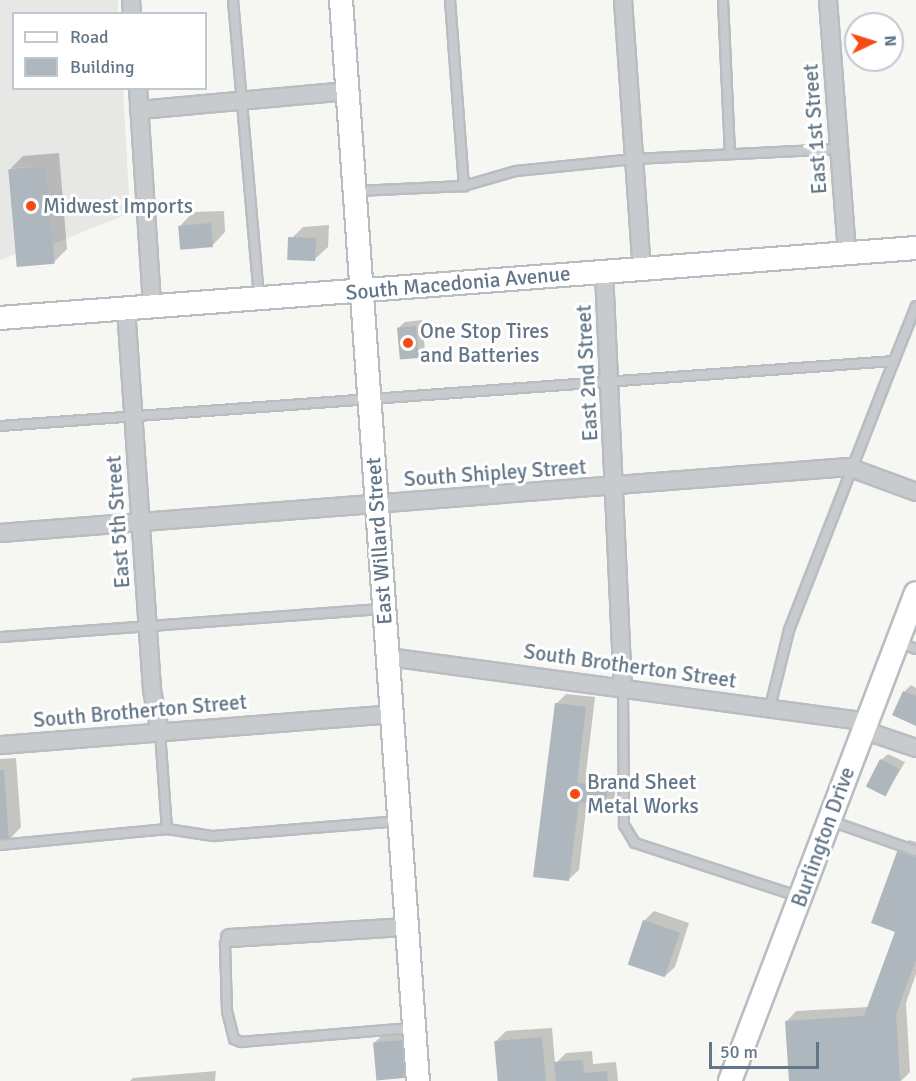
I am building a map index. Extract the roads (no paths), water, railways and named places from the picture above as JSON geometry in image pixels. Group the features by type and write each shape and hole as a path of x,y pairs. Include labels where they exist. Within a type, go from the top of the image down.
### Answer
{"street":[{"name":"East Willard Street","path":"341,0 418,1081"},
{"path":"623,0 642,269"},
{"name":"East 1st Street","path":"828,0 847,254"},
{"path":"138,90 153,307"},
{"path":"139,110 348,91"},
{"name":"South Macedonia Avenue","path":"0,318 916,248"},
{"name":"East 2nd Street","path":"603,272 616,487 623,688"},
{"name":"East 5th Street","path":"126,308 147,626 160,732"},
{"name":"South Shipley Street","path":"0,534 853,468 916,492"},
{"name":"Burlington Drive","path":"730,1081 864,726 906,646 916,592"},
{"name":"South Brotherton Street","path":"388,657 770,708 864,726 916,748"},
{"name":"South Brotherton Street","path":"0,745 391,714"},
{"path":"230,938 407,927"}],"lane":[{"path":"233,0 240,101 253,191 259,299"},
{"path":"450,0 464,186"},
{"path":"723,0 730,154"},
{"path":"354,191 464,186 516,171 634,159 839,149"},
{"path":"770,708 789,630 916,306"},
{"path":"0,426 610,379 894,361"},
{"path":"0,638 384,609"},
{"path":"623,688 624,825 635,843 800,897"},
{"path":"160,732 167,829"},
{"path":"829,820 916,850"},
{"path":"0,845 167,829 213,836 399,821"},
{"path":"230,938 225,944 227,1011 234,1039 241,1042 414,1028"}],"place":[{"name":"Midwest Imports","path":"31,206"},
{"name":"One Stop Tires and Batteries","path":"408,343"},
{"name":"Brand Sheet Metal Works","path":"575,794"}]}
